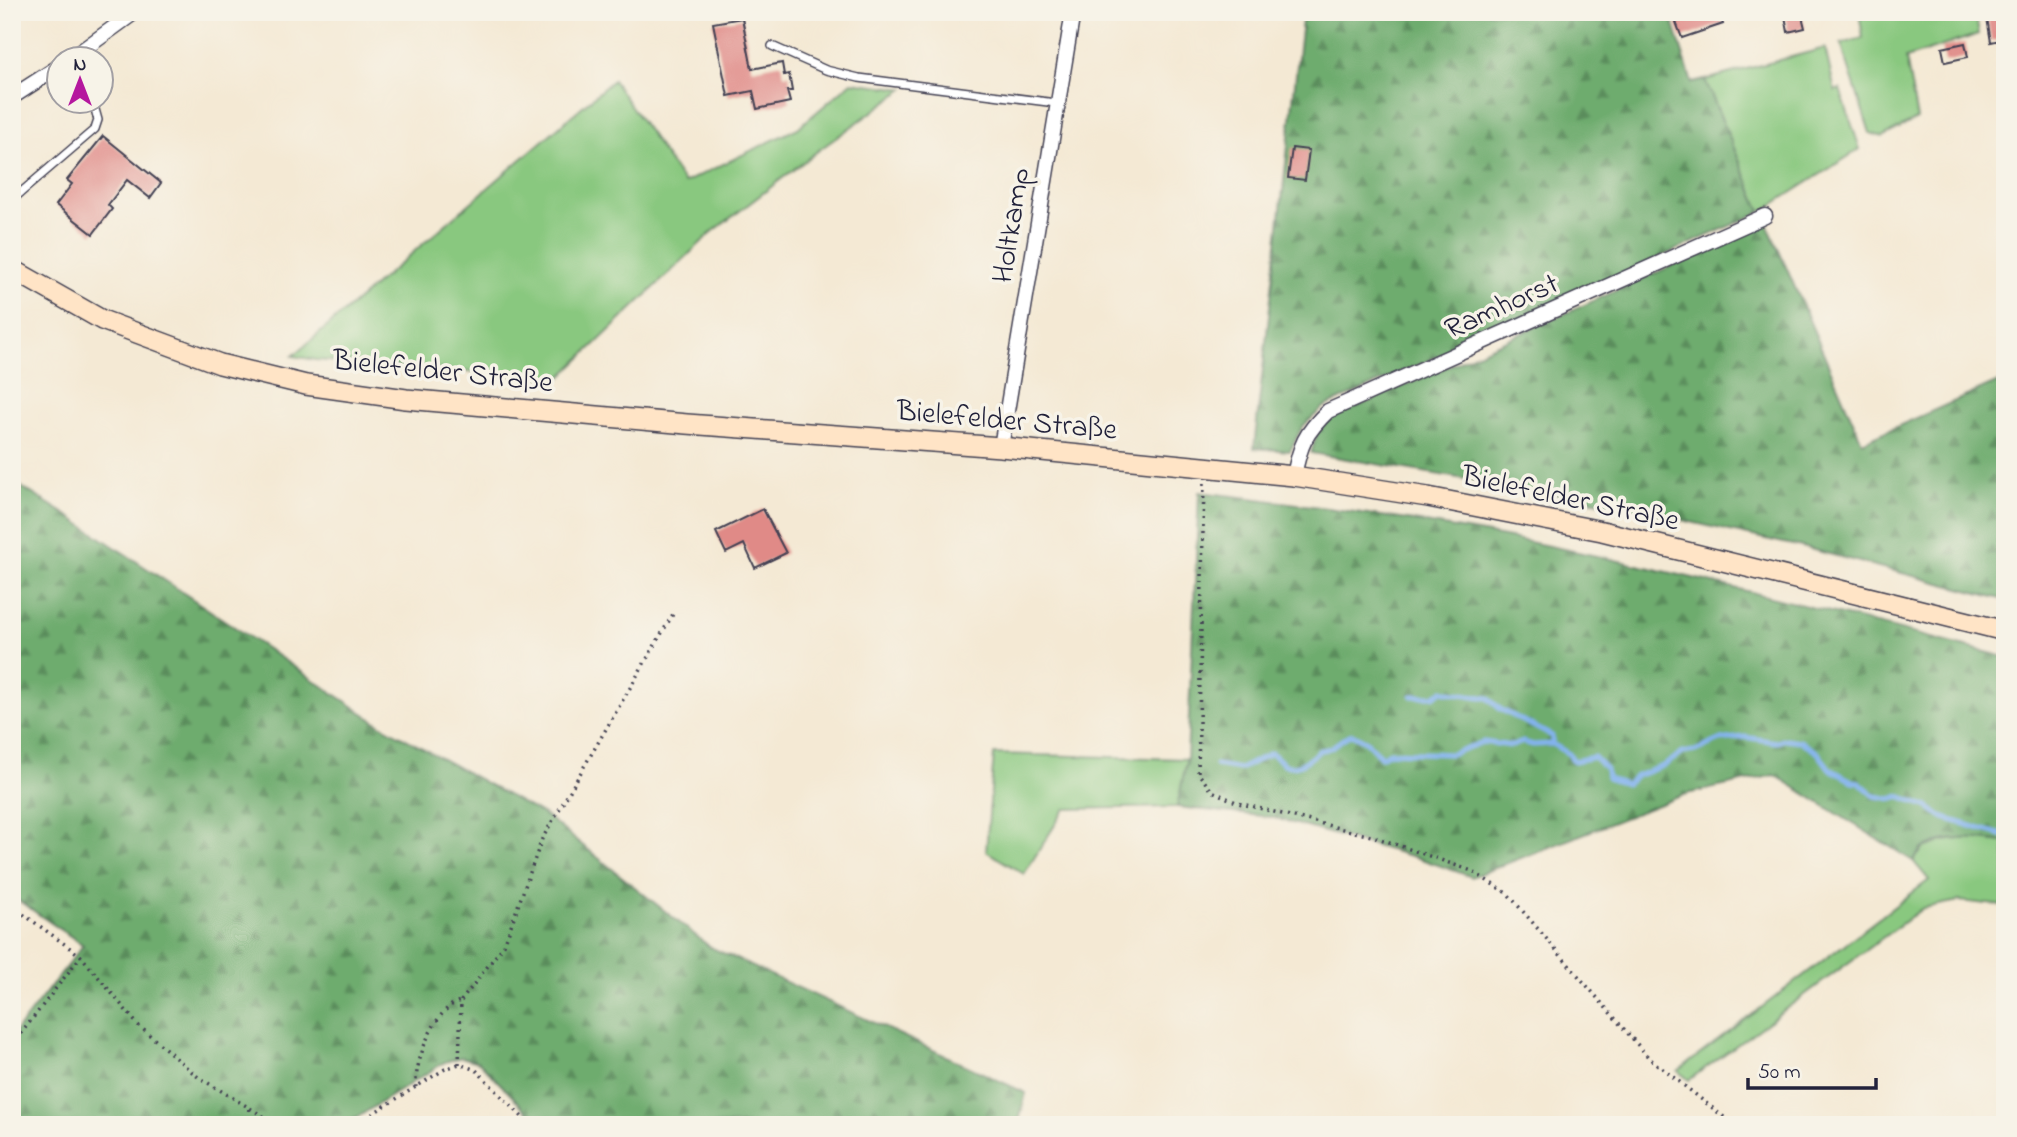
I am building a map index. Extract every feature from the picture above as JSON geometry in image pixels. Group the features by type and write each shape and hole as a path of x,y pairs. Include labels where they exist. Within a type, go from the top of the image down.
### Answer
{"main road":[{"name":"Bielefelder Straße","path":"12,269 102,320 220,364 306,385 405,399 512,409 1001,447 1294,476 1428,497 1602,531 2005,631"}],"street":[{"path":"88,46 135,12"},
{"name":"Holtkamp","path":"1001,447 1073,12"},
{"path":"12,97 46,75"},
{"name":"Ramhorst","path":"1294,476 1298,453 1310,428 1328,411 1765,216"}],"lane":[{"path":"772,46 826,70 859,78 1056,103"},
{"path":"12,200 95,129 97,116"}],"path":[{"path":"1204,467 1198,773 1212,791 1238,803 1375,837 1472,870 1508,894 1649,1058 1734,1125"},
{"path":"459,1064 461,1001 504,945 542,839 673,614"},
{"path":"12,906 81,956 138,1025 198,1077 278,1125"},
{"path":"12,1045 81,956"},
{"path":"416,1087 415,1073 432,1028 453,1002 461,1001"},
{"path":"354,1125 445,1069 459,1064 476,1070 530,1125"},
{"path":"249,1107 249,1125"}],"green space":[{"path":"1303,12 1670,12 1692,83 1705,80 1761,212 1324,407 1302,427 1290,451 1254,448"},
{"path":"1859,12 1975,12 1979,34 1906,58 1917,119 1882,137 1870,133 1841,44 1863,38"},
{"path":"1825,48 1835,91 1840,89 1860,149 1761,212 1705,80"},
{"path":"613,80 684,183 798,128 852,82 904,89 711,233 559,379 293,356"},
{"path":"1767,223 1862,442 2005,379 2005,600 1806,548 1606,503 1311,453 1318,431 1330,419"},
{"path":"12,481 381,725 547,817 710,947 1026,1093 1018,1125 540,1125 479,1062 461,1057 445,1062 345,1125 12,1125 12,1036 83,945 12,896"},
{"path":"1199,492 1399,519 1548,546 1750,592 2005,657 2005,842 1964,839 1942,841 1923,849 1913,861 1775,775 1686,794 1472,877 1418,858 1271,817 1177,807 1187,759"},
{"path":"994,754 1187,759 1177,807 1065,809 1024,874 986,851"},
{"path":"1970,838 2005,842 2005,906 1959,901 1923,908 1689,1080 1678,1071 1929,880 1913,861 1924,848 1944,841"}],"building":[{"path":"1704,12 1719,12 1723,24 1682,38 1676,22"},
{"path":"1801,12 1805,28 1788,32 1785,16"},
{"path":"1986,12 2005,12 2005,39 1991,42"},
{"path":"742,18 752,69 782,63 784,75 789,74 792,91 787,91 790,102 757,109 753,91 728,96 713,23"},
{"path":"1965,43 1968,57 1945,62 1942,48"},
{"path":"103,136 161,183 150,198 127,180 108,205 112,209 93,234 56,205 72,184 67,180"},
{"path":"1292,148 1309,150 1305,180 1288,178"},
{"path":"763,509 786,553 755,568 744,544 726,553 716,532"}],"waterway":[{"path":"76,46 123,12"},
{"path":"1412,696 1433,696 1442,691 1488,698 1500,709 1552,736 1552,744"},
{"path":"1216,765 1240,769 1271,753 1284,764 1294,766 1304,763 1320,750 1329,748 1352,734 1367,742 1381,757 1390,752 1451,754 1483,742 1512,746 1523,742 1533,745 1552,744 1569,754 1574,761 1594,757 1606,769 1607,778 1626,784 1637,776 1665,765 1682,753 1695,751 1720,740 1744,737 1777,742 1786,739 1800,741 1818,753 1830,769 1859,782 1875,796 1892,799 1899,796 1926,806 1944,818 2005,836"}]}
